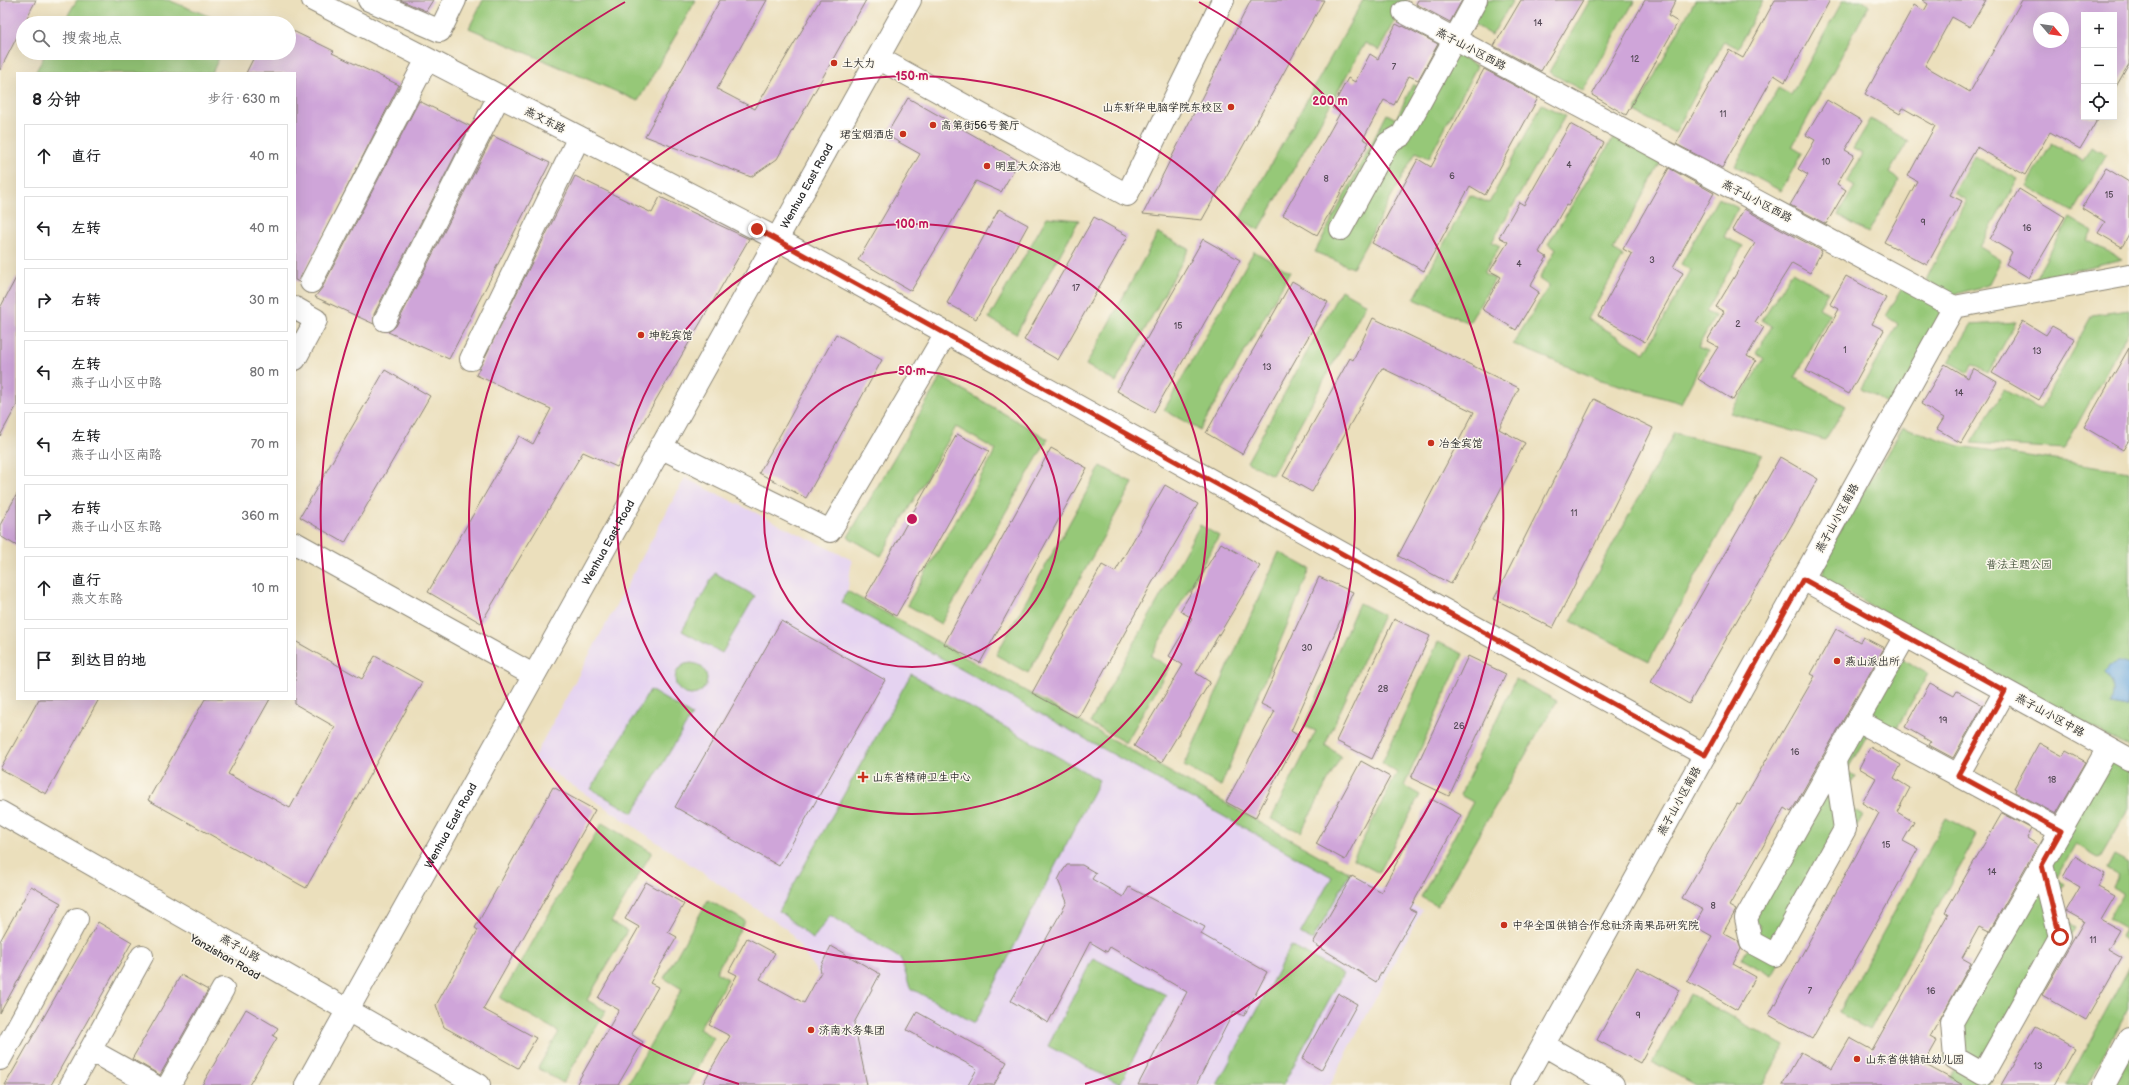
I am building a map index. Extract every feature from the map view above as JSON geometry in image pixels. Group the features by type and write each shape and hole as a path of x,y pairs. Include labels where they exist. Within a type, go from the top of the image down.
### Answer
{"street":[{"name":"燕文东路","path":"313,0 777,239 1705,755"},
{"path":"357,23 368,0 440,31 455,0"},
{"name":"Wenhua East Road","path":"306,1085 910,0"},
{"path":"878,58 1127,195 1223,0"},
{"path":"1341,229 1388,143 1402,135 1476,0"},
{"name":"燕子山小区西路","path":"1404,12 1954,307"},
{"path":"311,282 427,59"},
{"path":"385,320 499,96"},
{"path":"471,359 579,137"},
{"path":"1954,307 2129,275"},
{"name":"燕子山小区南路","path":"1521,1085 1954,307"},
{"path":"296,309 316,320 296,357"},
{"path":"660,447 830,531 946,333"},
{"path":"296,544 533,675"},
{"name":"燕子山小区中路","path":"1803,579 2129,759"},
{"path":"1835,761 1845,830 1775,955 1752,942 1746,918 1905,636"},
{"path":"1958,775 2005,691"},
{"path":"1858,721 2061,831"},
{"path":"2042,865 2060,937 1983,1074 1955,1058 1952,1022 2108,748"},
{"name":"燕子山路","path":"0,812 344,1017 479,1085"},
{"name":"Yanzishan Road","path":"0,828 344,1017 451,1085"},
{"path":"0,1058 77,919"},
{"path":"71,1085 142,956"},
{"path":"169,1085 223,989"},
{"path":"2104,1085 2129,1039"},
{"path":"1544,1045 1614,1085"},
{"path":"90,1050 153,1085"}],"shaded area":[{"name":"山东省精神卫生中心","path":"685,478 852,560 847,594 1197,795 1422,910 1330,1085 850,1085 819,975 788,930 533,759"}],"green space":[{"path":"77,0 168,0 208,16 67,16"},
{"path":"483,0 696,0 638,101 469,28"},
{"path":"1363,0 1407,0 1379,50 1365,43 1259,230 1240,219"},
{"path":"1473,0 1513,0 1492,35 1463,18"},
{"path":"1590,0 1635,0 1583,91 1549,72"},
{"path":"1695,0 1763,0 1738,48 1724,41 1675,133 1635,112"},
{"path":"1843,0 1861,0 1869,5 1792,147 1802,153 1781,191 1735,166 1778,88 1791,95"},
{"path":"1446,48 1477,66 1429,158 1416,152 1353,268 1315,252 1387,114 1396,119 1413,84 1422,89"},
{"path":"42,60 218,60 212,72 36,72"},
{"path":"1542,104 1565,116 1492,242 1500,246 1484,273 1495,279 1469,323 1414,299 1470,195 1489,203"},
{"path":"1871,119 1908,141 1889,173 1899,180 1868,233 1838,215 1855,186 1847,181 1863,154 1853,149"},
{"path":"1614,137 1661,162 1613,250 1623,256 1588,319 1645,353 1691,270 1681,264 1718,198 1738,208 1724,237 1743,246 1706,312 1715,316 1698,347 1708,351 1681,403 1598,379 1513,344 1549,286 1539,279 1556,249 1548,244"},
{"path":"2052,143 2083,161 2091,147 2106,155 2073,212 2027,186"},
{"path":"1974,156 2018,179 1980,247 2001,260 1988,285 1952,295 1926,280 1966,200 1954,193"},
{"path":"1047,217 1079,220 1016,334 989,318"},
{"path":"2070,218 2092,231 2087,240 2122,259 2034,280"},
{"path":"1158,233 1189,249 1116,382 1086,365"},
{"path":"1254,251 1290,272 1200,430 1164,410"},
{"path":"1792,272 1828,292 1819,308 1830,314 1795,378 1846,406 1825,440 1730,413 1764,359 1756,353 1772,326 1762,320"},
{"path":"1903,287 1946,312 1891,406 1861,388 1898,324 1886,316"},
{"path":"1341,290 1366,304 1272,475 1247,462"},
{"path":"2129,310 2129,330 2064,449 1971,443 2004,390 2040,409 2092,315"},
{"path":"2016,322 1988,373 1972,364 1968,373 1949,362 1971,325"},
{"path":"941,377 1048,439 941,624 907,605 996,450 956,427 881,556 848,537"},
{"name":"普法主题公园","path":"1903,427 1960,446 2129,471 2129,748 1821,578 1835,539"},
{"path":"1674,433 1763,454 1649,661 1571,621"},
{"path":"1101,466 1133,483 1028,673 996,655"},
{"path":"1200,525 1219,536 1151,656 1169,667 1126,743 1090,723"},
{"path":"1279,552 1310,569 1221,786 1184,766"},
{"path":"715,573 755,596 722,653 682,631"},
{"path":"847,591 1350,873 1312,941 1300,934 1332,877 841,602"},
{"path":"1359,603 1383,615 1325,745 1341,756 1301,832 1271,819 1316,731 1304,726"},
{"path":"1438,642 1463,654 1404,786 1420,795 1379,873 1353,859 1397,773 1382,763"},
{"path":"1895,655 1928,674 1888,743 1869,732 1846,772 1855,777 1841,802 1863,815 1772,976 1742,959 1761,926 1746,918"},
{"path":"688,663 694,663 704,670 707,679 706,685 700,692 694,695 688,695 678,688 675,682 675,676 682,666"},
{"path":"911,674 1099,780 975,1023 910,988 901,959 830,915 813,939 779,911"},
{"path":"1516,679 1557,701 1437,906 1421,897 1473,802 1460,795"},
{"path":"650,690 692,715 633,813 591,789"},
{"path":"2104,756 2129,771 2129,808 2100,858 2076,844 2056,879 2065,884 2049,913 2076,928 1986,1085 1946,1085 1956,1067 1942,1059"},
{"path":"1946,818 1977,835 1870,1030 1839,1013"},
{"path":"602,823 652,852 611,922 627,931 587,1000 606,1011 563,1083 538,1068 559,1032 500,998"},
{"path":"2114,855 2129,863 2129,942 2121,937 2125,928 2109,919 2123,893 2112,887 2118,875 2107,869"},
{"path":"708,900 745,921 716,972 728,979 699,1029 714,1038 687,1085 627,1085 682,989 664,978"},
{"path":"1291,946 1343,974 1283,1085 1217,1085"},
{"path":"1093,958 1166,995 1120,1084 1048,1046"},
{"path":"2129,968 2129,1008 2087,1085 2066,1085"},
{"path":"1690,994 1784,1046 1763,1085 1695,1085 1653,1062"},
{"path":"2129,1050 2129,1085 2110,1085"}],"water":[{"path":"2118,662 2129,666 2129,693 2126,707 2111,704 2113,688 2111,681 2105,673 2109,665"}],"building":[{"path":"0,0 36,0 28,16 16,16 16,39 0,70"},
{"path":"400,0 433,0 426,11"},
{"path":"720,0 767,0 717,89 755,109 820,0 866,0 777,159 751,177 645,136"},
{"name":"山东新华电脑学院东校区","path":"1251,0 1324,0 1202,220 1143,214"},
{"path":"1418,0 1462,0 1450,22 1416,4"},
{"path":"1521,0 1583,0 1541,71 1494,46"},
{"path":"1645,0 1676,0 1668,16 1678,22 1626,115 1592,95"},
{"path":"1775,0 1830,0 1785,82 1774,75 1722,168 1676,144 1729,50 1743,58"},
{"path":"1922,0 1986,0 1970,27 1952,17 1925,66 1970,92 2022,0 2129,0 2129,64 2117,85 2117,12 2081,12 2081,120 2097,120 2080,149 2050,132 2025,175 1977,147 1950,195 1962,201 1927,265 1884,242 1917,181 1908,176 1935,126 1903,108 1900,114 1865,94 1914,5 1924,11 1928,4"},
{"path":"1396,24 1402,27 1403,26 1438,44 1418,80 1409,76 1394,105 1384,100 1363,139 1369,142 1317,235 1283,215 1340,113 1332,108 1348,78 1355,82 1370,54 1378,59"},
{"path":"296,32 334,51 332,53 399,85 299,282 296,280 296,72 246,72 252,60 296,60"},
{"path":"1484,69 1538,98 1485,195 1470,186 1424,271 1372,243 1418,159 1431,167"},
{"path":"908,98 1019,161 1001,192 976,181 911,291 858,260 920,154 886,135"},
{"path":"1827,100 1862,121 1845,150 1854,155 1837,184 1846,190 1826,224 1790,205 1808,175 1798,169 1815,140 1806,135"},
{"path":"419,101 470,126 374,314 374,324 315,297 322,288"},
{"path":"1570,124 1604,143 1568,206 1566,205 1539,252 1547,257 1530,286 1539,292 1516,330 1482,309 1501,277 1490,271 1508,242 1499,237 1519,202 1524,205"},
{"path":"493,136 550,163 449,359 388,332 396,326"},
{"path":"1669,168 1714,193 1673,267 1683,273 1645,342 1598,316 1632,254 1623,249"},
{"path":"2106,168 2129,182 2129,234 2122,247 2098,233 2105,222 2082,208"},
{"path":"575,176 652,213 660,197 749,239 617,467 583,452 481,623 428,592 519,436 533,444 551,409 476,375"},
{"path":"2019,189 2065,217 2029,278 2006,264 2012,252 1990,239"},
{"path":"999,209 1028,225 976,319 947,303"},
{"path":"1744,209 1822,251 1810,273 1792,263 1755,322 1764,327 1747,356 1756,361 1733,400 1698,379 1718,347 1707,341 1724,312 1716,307 1755,243 1732,230"},
{"path":"1094,217 1128,236 1058,360 1024,340"},
{"path":"1203,239 1240,260 1154,412 1117,391"},
{"path":"1846,276 1886,298 1872,324 1884,330 1849,394 1806,371 1839,309 1830,304"},
{"path":"16,278 16,407 0,436 0,308"},
{"path":"1292,281 1328,302 1242,454 1206,433"},
{"path":"1373,318 1519,388 1499,429 1525,443 1451,584 1398,556 1474,412 1382,368 1312,492 1283,476 1350,358 1353,360"},
{"path":"2023,321 2046,335 2052,326 2075,339 2039,400 1992,373"},
{"path":"836,334 882,360 806,498 759,473"},
{"path":"2129,348 2129,440 2123,450 2084,427"},
{"path":"1945,364 1968,378 1973,368 1997,382 1961,443 1937,429 1944,418 1921,404"},
{"path":"385,370 430,396 345,543 300,517"},
{"path":"1594,399 1653,428 1553,628 1494,599"},
{"path":"957,434 989,451 896,616 865,598"},
{"path":"1051,448 1087,468 980,663 944,644"},
{"path":"1780,457 1818,479 1689,704 1651,682"},
{"path":"1165,485 1198,504 1152,583 1078,718 1032,693 1102,565 1115,572"},
{"path":"16,496 16,545 0,536 0,525"},
{"path":"1221,543 1260,566 1196,673 1210,682 1161,763 1134,746 1183,665 1169,656 1192,618 1180,611"},
{"path":"1319,577 1353,592 1291,731 1299,736 1255,818 1226,802 1275,711 1261,704"},
{"path":"1394,619 1430,636 1372,759 1336,741"},
{"path":"781,621 885,680 779,866 675,807"},
{"path":"1836,629 1860,642 1863,637 1884,648 1791,812 1785,808 1729,906 1736,910 1723,933 1738,941 1741,949 1733,964 1756,977 1737,1010 1687,981 1712,936 1694,926 1703,910 1682,898 1737,804 1740,805 1815,676 1811,674"},
{"path":"296,642 362,679 375,656 422,682 306,888 148,800 204,700 269,700 228,774 290,808 335,727 295,704"},
{"path":"1468,656 1506,674 1449,796 1411,778"},
{"path":"1930,683 1954,696 1957,691 1983,705 1953,758 1929,745 1931,742 1905,727"},
{"path":"38,700 98,700 46,794 0,769"},
{"path":"2039,743 2063,756 2066,751 2086,762 2056,814 2015,792 2016,789 2014,788"},
{"path":"1870,747 1901,765 1894,778 1910,788 1897,812 1914,822 1903,841 1918,849 1812,1039 1769,1015 1879,813 1862,803 1876,778 1859,768"},
{"path":"1361,761 1390,777 1345,860 1316,844"},
{"path":"553,787 595,810 483,1009 536,1038 518,1068 444,1027 436,1005 478,930 475,928"},
{"path":"1431,799 1461,815 1410,909 1416,912 1376,982 1313,943 1352,876 1381,892"},
{"path":"2002,813 2032,829 2027,838 2038,845 1989,932 1979,927 1962,958 1971,963 1930,1037 1937,1041 1924,1064 1963,1085 1782,1085 1801,1052 1832,1069 1850,1038 1872,1050 1948,914 1945,912"},
{"path":"2075,856 2105,874 2098,887 2115,896 2101,920 2119,930 2108,949 2122,957 2086,1020 2042,995 2084,921 2066,911 2080,887 2063,877"},
{"path":"1067,865 1082,865 1096,873 1092,879 1123,897 1129,887 1205,927 1201,934 1267,972 1244,1016 1234,1011 1196,1085 1138,1085 1187,992 1110,947 1107,952 1090,942 1048,1023 1011,1001 1067,902 1058,880"},
{"path":"646,882 684,904 668,932 677,937 650,983 658,987 631,1034 643,1042 618,1085 576,1085 619,1010 598,998 639,927 625,919"},
{"path":"31,886 61,903 0,1013 0,941"},
{"path":"98,922 132,942 51,1085 5,1085"},
{"path":"747,938 775,953 760,979 804,1003 821,972 820,968 831,946 880,974 854,1023 867,1085 702,1085 730,1036 709,1025 737,975 729,971"},
{"path":"1637,967 1680,990 1640,1063 1597,1040"},
{"path":"181,975 208,990 160,1075 132,1059"},
{"path":"1338,993 1357,1004 1321,1070 1302,1059"},
{"path":"246,1009 278,1028 273,1036 277,1038 249,1085 202,1085"},
{"path":"917,1012 1007,1062 994,1085 968,1085 977,1069 907,1030"},
{"path":"2035,1026 2074,1048 2053,1085 2001,1085"}],"place":[{"name":"土大力","path":"834,63"},
{"name":"山东新华电脑学院东校区","path":"1231,107"},
{"name":"高第街56号餐厅","path":"933,125"},
{"name":"珺宝烟酒店","path":"903,134"},
{"name":"明星大众浴池","path":"987,166"},
{"name":"坤乾宾馆","path":"641,335"},
{"name":"冶金宾馆","path":"1431,443"},
{"name":"燕山派出所","path":"1837,661"},
{"name":"山东省精神卫生中心","path":"863,777"},
{"name":"中华全国供销合作总社济南果品研究院","path":"1504,925"},
{"name":"济南水务集团","path":"811,1030"},
{"name":"山东省供销社幼儿园","path":"1857,1059"}],"route":[{"path":"757,229 1705,755 1803,579 2005,691 1958,775 2061,831 2042,865 2060,937"}]}
